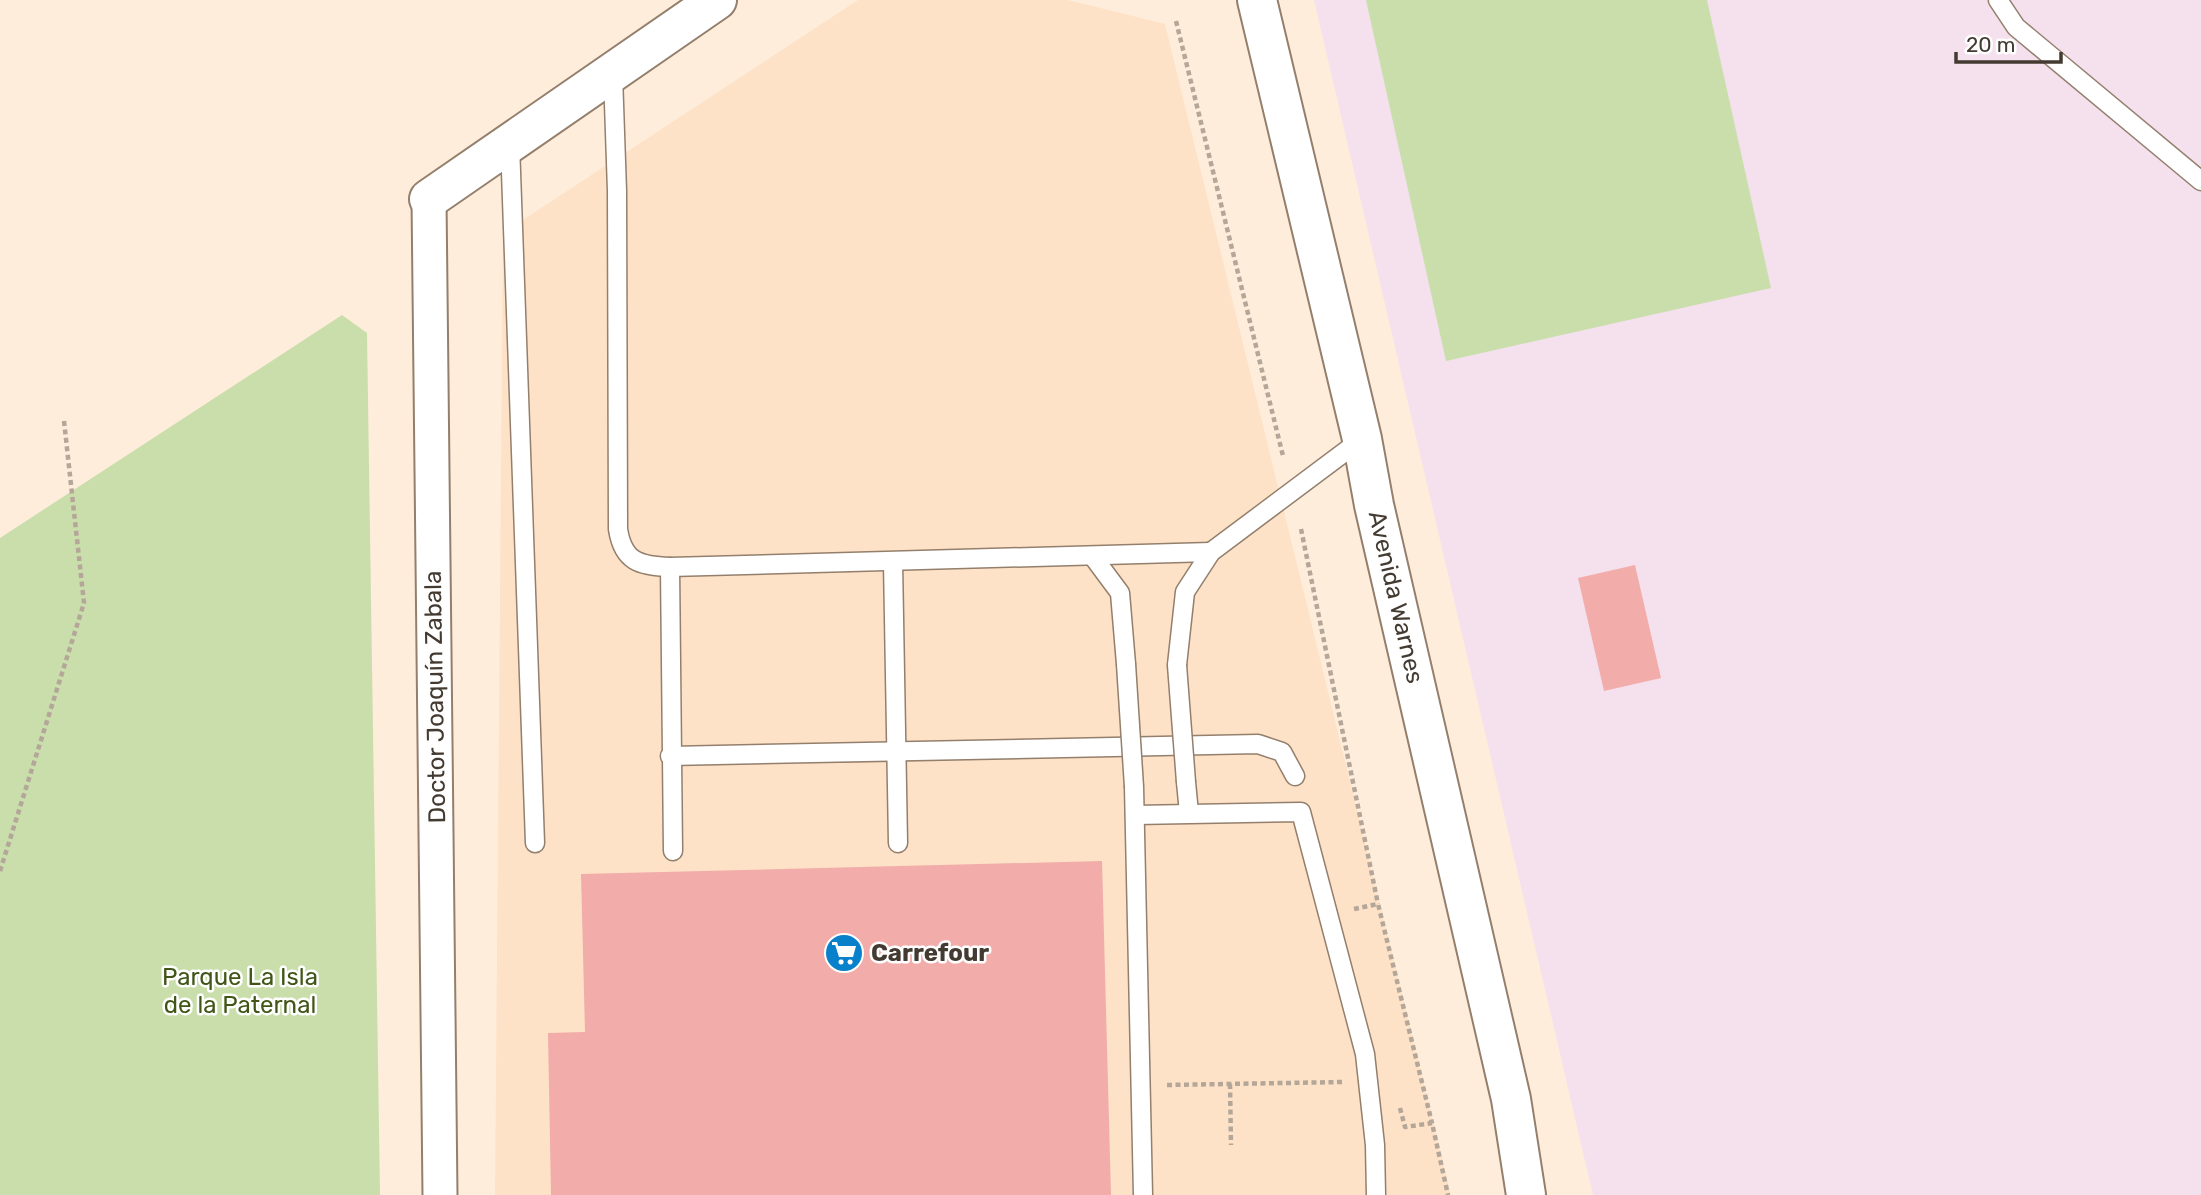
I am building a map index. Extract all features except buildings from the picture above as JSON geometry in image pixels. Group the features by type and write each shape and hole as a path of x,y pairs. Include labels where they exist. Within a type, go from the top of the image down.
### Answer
{"main road":[{"path":"429,199 613,75 718,0"},
{"name":"Avenida Warnes","path":"1257,0 1362,439 1374,505 1511,1100 1526,1195"}],"street":[{"name":"Doctor Joaquín Zabala","path":"429,199 440,1195"}],"lane":[{"path":"1998,0 2016,27 2201,181"},
{"path":"613,75 617,191 618,529 620,546 632,559 646,566 670,567 1094,558 1211,552"},
{"path":"510,144 535,843"},
{"path":"1189,813 1177,665 1185,592 1211,552 1362,439"},
{"path":"1094,558 1120,593 1126,664 1135,815 1143,1195"},
{"path":"894,562 898,843"},
{"path":"670,567 673,851"},
{"path":"670,756 1258,744 1282,752 1294,776"},
{"path":"1135,815 1301,812 1365,1054 1376,1195"}],"path":[{"path":"1176,21 1283,456"},
{"path":"0,871 84,603 64,421"},
{"path":"1301,529 1378,904 1448,1195"},
{"path":"1354,908 1378,904"},
{"path":"1141,1085 1368,1082"},
{"path":"1230,1084 1231,1145"},
{"path":"1405,1127 1432,1123"}],"shaded area":[{"path":"858,0 1068,0 1165,24 1451,1195 495,1195 503,233"},
{"path":"1314,0 2201,0 2201,1195 1593,1195"}],"green space":[{"path":"1366,0 1707,0 1771,288 1446,361"},
{"name":"Parque La Isla de la Paternal","path":"342,315 367,333 380,1195 0,1195 0,538"}],"place":[{"name":"Carrefour","path":"844,953"}]}
